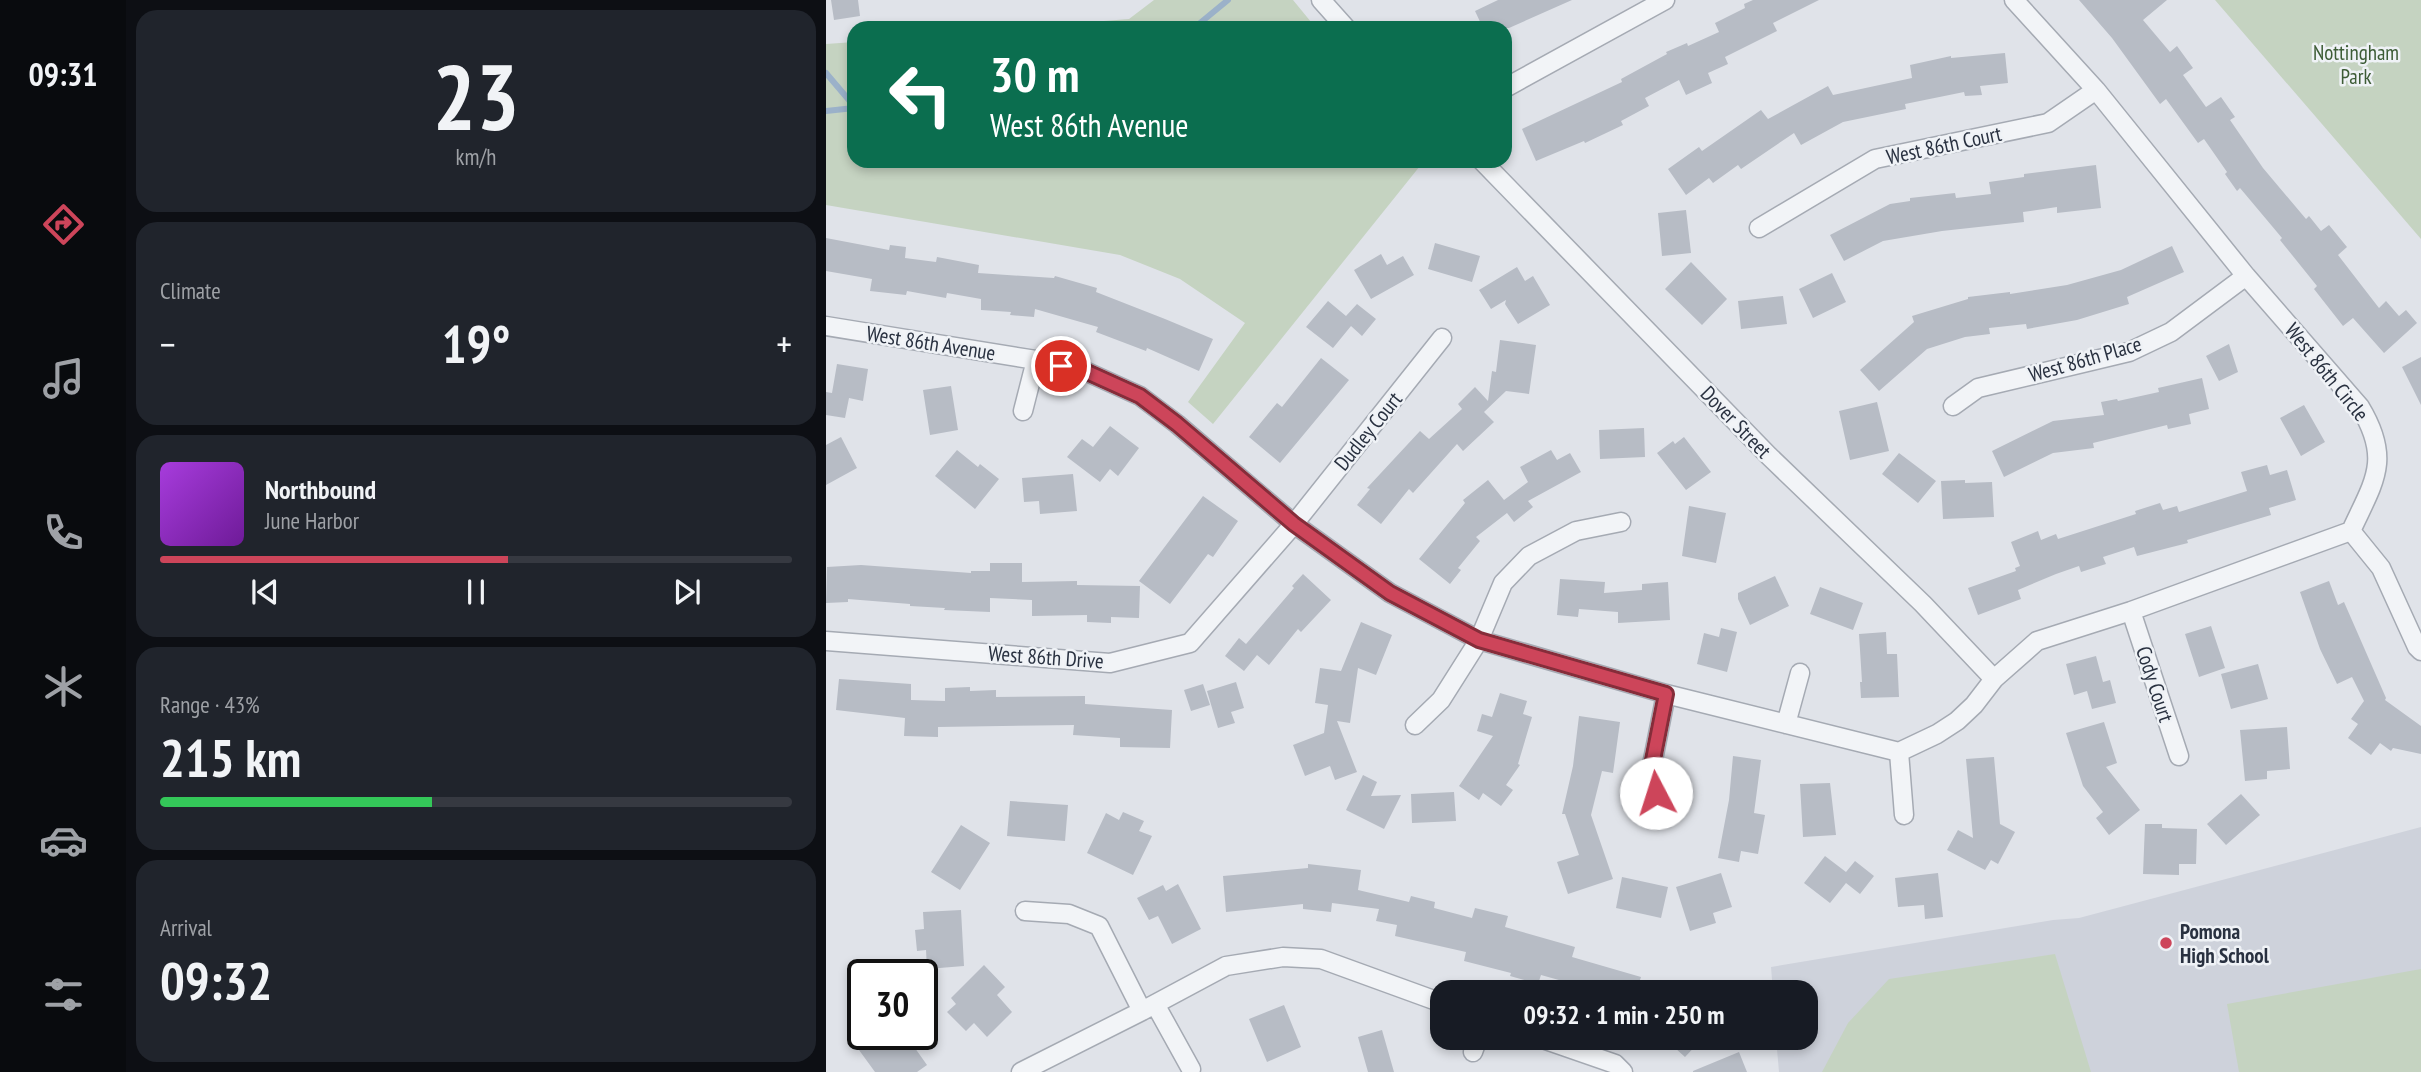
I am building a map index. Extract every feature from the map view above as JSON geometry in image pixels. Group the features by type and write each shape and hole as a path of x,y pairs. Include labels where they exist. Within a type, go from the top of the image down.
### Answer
{"street":[{"path":"1321,0 1340,21"},
{"path":"1512,84 1665,0"},
{"name":"West 86th Circle","path":"2014,0 2095,90 2246,276 2360,407 2374,430 2378,455 2375,478 2351,531"},
{"name":"West 86th Court","path":"1759,228 1875,159 2048,123 2095,90"},
{"name":"Dover Street","path":"1489,168 1769,456 1923,604 1994,679"},
{"name":"West 86th Place","path":"1954,406 1978,388 2129,352 2171,332 2246,276"},
{"name":"West 86th Avenue","path":"826,326 1036,360 1087,372 1140,396 1177,424 1294,524 1390,593 1479,640 1666,694 1899,752"},
{"name":"Dudley Court","path":"1294,524 1442,338"},
{"path":"1023,411 1036,360"},
{"path":"1415,725 1441,700 1479,640 1503,583 1530,556 1576,531 1621,522"},
{"name":"West 86th Drive","path":"826,641 1110,663 1190,643 1294,524"},
{"path":"1904,815 1899,752 1957,721 1974,705 1994,679 2037,641 2131,611 2351,531 2381,568 2421,652"},
{"name":"Cody Court","path":"2131,611 2179,756"},
{"path":"1786,724 1800,673"},
{"path":"1662,811 1650,775 1666,694"},
{"path":"1025,911 1069,914 1099,926 1148,1007 1191,1069"},
{"path":"1021,1072 1226,966 1283,957 1321,959 1430,999"},
{"path":"1575,1050 1615,1064 1623,1072"}],"shaded area":[{"name":"Pomona High School","path":"2421,827 2421,1072 1779,1072 1777,1050 1818,1050 1818,980 1772,980 1771,967 2053,920 2079,918"}],"green space":[{"path":"1154,0 1293,0 1310,21 1104,21 1129,19"},
{"name":"Nottingham Park","path":"2215,0 2421,0 2421,239"},
{"path":"847,42 847,168 1418,168 1213,424 1188,402 1245,323 1180,279 1120,255 826,205 826,44"},
{"path":"2055,954 2091,1072 1822,1072 1848,1023 1889,979"},
{"path":"2421,969 2421,1072 2239,1072 2227,1004"}],"building":[{"path":"831,0 858,0 860,16 834,20"},
{"path":"1498,0 1572,0 1512,27 1512,21 1480,21 1475,11"},
{"path":"1753,0 1819,0 1773,23 1777,31 1725,57 1728,64 1708,73 1712,83 1686,95 1679,80 1645,98 1649,106 1621,121 1623,125 1585,143 1584,141 1536,161 1522,129 1622,82 1621,79 1667,54 1666,52 1687,43 1688,46 1719,32 1715,23 1745,8 1744,4"},
{"path":"2079,0 2167,0 2143,20 2170,52 2177,46 2193,68 2183,75 2206,107 2221,97 2235,117 2230,120 2263,168 2306,219 2309,216 2321,231 2329,225 2347,247 2338,255 2379,308 2386,301 2399,316 2406,310 2417,323 2384,353 2353,318 2343,326 2314,289 2317,286 2280,240 2282,238 2240,188 2237,191 2204,139 2198,143 2166,99 2160,104 2112,38"},
{"path":"2005,53 2008,83 1980,86 1982,95 1965,96 1964,92 1905,104 1906,109 1843,122 1801,145 1794,133 1741,169 1738,165 1713,183 1709,178 1686,195 1668,169 1699,147 1702,151 1761,110 1768,119 1828,86 1833,95 1912,78 1910,65 1951,56"},
{"path":"2096,165 2101,208 2057,213 2057,207 2023,212 2024,222 1883,241 1844,261 1830,235 1890,204 1910,201 1910,198 1955,193 1956,198 1991,194 1989,182 2024,177 2024,174"},
{"path":"1686,210 1691,253 1662,256 1658,213"},
{"path":"826,238 889,250 890,245 906,247 905,258 936,262 937,257 979,265 978,273 1055,276 1097,288 1096,292 1213,339 1199,371 1147,348 1146,351 1096,332 1098,327 1035,309 1034,317 1010,315 1011,312 981,310 981,299 947,293 946,298 907,291 906,295 870,291 872,279 826,271"},
{"path":"1435,243 1480,256 1472,282 1428,269"},
{"path":"2172,246 2184,272 2127,297 2129,304 2077,320 2027,329 2026,324 1989,328 1990,334 1965,337 1927,349 1879,391 1860,370 1914,322 1912,316 1968,297 2067,285 2121,270"},
{"path":"1381,254 1387,265 1403,256 1414,275 1371,299 1354,270"},
{"path":"1691,262 1727,299 1702,325 1665,289"},
{"path":"1517,267 1525,281 1533,276 1550,305 1518,324 1505,304 1506,300 1491,309 1479,290"},
{"path":"1832,273 1846,302 1813,318 1799,289"},
{"path":"1783,296 1787,324 1741,329 1738,301"},
{"path":"1328,301 1346,316 1357,304 1376,319 1362,336 1351,326 1333,348 1306,327"},
{"path":"1500,340 1536,345 1529,394 1506,391 1484,412 1494,422 1463,451 1457,444 1413,493 1409,489 1381,524 1357,505 1370,489 1367,488 1420,431 1429,439 1462,409 1458,404 1475,387 1488,401 1492,371 1496,372"},
{"path":"2229,344 2238,372 2219,381 2206,356"},
{"path":"2421,357 2421,405 2402,367"},
{"path":"1321,358 1349,380 1280,463 1249,437 1277,403 1282,407"},
{"path":"837,364 868,369 863,401 849,398 845,418 826,415 826,392 832,393"},
{"path":"2202,378 2209,409 2189,414 2191,424 2168,429 2167,425 2093,443 2094,448 2053,453 2004,477 1992,451 2053,421 2104,415 2101,402 2159,392 2158,388"},
{"path":"951,386 958,430 930,435 923,390"},
{"path":"1877,402 1889,451 1850,460 1839,411"},
{"path":"2304,405 2325,442 2301,456 2280,418"},
{"path":"1110,426 1139,448 1118,476 1110,469 1100,482 1067,457 1082,439 1093,447"},
{"path":"1644,428 1645,457 1600,459 1599,430"},
{"path":"841,437 857,468 826,485 826,445"},
{"path":"1684,437 1711,472 1686,490 1657,453 1673,441 1675,444"},
{"path":"957,450 999,479 975,509 935,476"},
{"path":"1551,450 1557,460 1570,453 1581,472 1528,501 1533,507 1514,522 1507,513 1476,537 1480,541 1458,568 1461,570 1450,584 1419,559 1465,503 1463,500 1488,480 1504,500 1528,482 1520,467"},
{"path":"1899,453 1936,481 1918,503 1882,474"},
{"path":"2267,465 2270,475 2287,470 2296,500 2269,508 2271,515 2187,540 2188,543 2137,556 2134,547 2103,557 2106,564 2081,572 2079,566 2056,574 2018,590 2021,599 1978,615 1968,588 2016,571 2015,568 2020,566 2011,542 2038,531 2041,540 2056,534 2058,539 2136,514 2135,511 2160,503 2163,510 2177,506 2179,512 2247,491 2241,472"},
{"path":"1073,474 1077,511 1040,514 1039,501 1024,502 1022,478"},
{"path":"1965,480 1965,483 1992,482 1994,517 1943,519 1941,481"},
{"path":"1203,496 1238,521 1213,557 1208,554 1170,604 1139,581"},
{"path":"1689,506 1726,513 1716,563 1682,556"},
{"path":"990,563 1022,563 1022,582 1077,581 1077,585 1140,586 1139,618 1111,617 1111,623 1087,622 1087,615 1032,616 1032,600 990,598 990,612 944,610 945,608 848,599 848,602 826,603 827,567 861,565 971,573 990,571"},
{"path":"1303,574 1331,600 1301,632 1298,629 1269,665 1257,655 1244,671 1225,656 1239,638 1246,644"},
{"path":"1775,576 1789,606 1750,625 1738,599 1738,593"},
{"path":"1560,579 1605,582 1604,593 1642,590 1642,584 1668,582 1670,620 1618,623 1618,612 1579,609 1578,617 1557,615"},
{"path":"2329,581 2338,605 2344,602 2385,700 2421,726 2421,754 2393,748 2391,751 2380,743 2371,755 2348,738 2358,724 2351,719 2364,701 2352,677 2337,684 2320,649 2300,592"},
{"path":"1820,587 1863,603 1853,630 1810,614"},
{"path":"1361,622 1392,635 1376,675 1358,668 1350,723 1337,721 1357,772 1335,780 1330,766 1305,776 1293,745 1324,733 1328,705 1315,703 1320,668 1341,671"},
{"path":"2211,626 2225,668 2199,677 2185,634"},
{"path":"1721,628 1737,632 1727,672 1697,664 1704,633 1719,637"},
{"path":"1886,632 1887,654 1897,654 1899,697 1861,698 1859,634"},
{"path":"2096,656 2103,682 2110,680 2116,703 2092,709 2087,691 2074,695 2066,664"},
{"path":"2258,664 2268,699 2231,709 2221,674"},
{"path":"839,679 911,684 911,700 945,701 945,688 970,687 970,691 996,690 996,697 1085,696 1085,704 1172,710 1170,748 1120,747 1120,738 1073,735 1074,725 938,727 938,737 904,736 905,718 836,710"},
{"path":"1236,682 1244,708 1231,712 1235,723 1218,728 1207,691"},
{"path":"1203,684 1210,705 1191,711 1184,690"},
{"path":"1500,693 1527,701 1523,714 1532,717 1518,764 1520,765 1506,785 1513,790 1501,806 1483,793 1479,800 1459,786 1493,736 1477,731 1482,714 1492,717"},
{"path":"1579,716 1620,722 1613,773 1602,771 1591,815 1613,879 1568,894 1557,862 1579,855 1565,814 1562,814 1573,766"},
{"path":"2104,722 2117,763 2106,767 2140,810 2109,835 2096,818 2103,812 2083,786 2066,733"},
{"path":"2287,727 2290,769 2267,771 2267,779 2245,781 2240,730"},
{"path":"1733,756 1761,760 1754,813 1765,815 1758,854 1741,851 1739,862 1718,858 1729,800"},
{"path":"1994,757 2000,824 2015,832 1998,864 1991,860 1985,870 1947,850 1958,830 1973,838 1966,759"},
{"path":"1363,775 1377,782 1371,796 1401,795 1384,829 1346,810"},
{"path":"1830,783 1836,835 1803,837 1800,784"},
{"path":"1454,792 1456,821 1412,823 1411,794"},
{"path":"2241,794 2260,815 2226,845 2207,824"},
{"path":"1010,801 1068,805 1065,841 1007,836"},
{"path":"1123,812 1144,821 1139,831 1152,836 1133,875 1087,853 1106,813 1119,820"},
{"path":"2145,824 2162,824 2162,828 2197,829 2196,864 2179,864 2179,875 2143,874"},
{"path":"961,825 990,843 960,890 931,872"},
{"path":"1825,856 1846,872 1855,861 1874,876 1860,894 1846,883 1830,903 1804,883"},
{"path":"1308,864 1361,870 1358,890 1409,902 1411,896 1435,902 1434,908 1472,918 1475,908 1508,916 1505,927 1575,947 1572,957 1641,977 1640,980 1559,980 1541,975 1539,980 1524,980 1510,976 1511,973 1464,961 1466,952 1395,936 1397,925 1376,921 1379,909 1332,903 1331,912 1303,909 1303,904 1226,912 1223,876 1308,868"},
{"path":"1721,873 1732,907 1713,913 1716,923 1690,931 1676,887"},
{"path":"1938,873 1943,917 1925,919 1924,905 1898,907 1895,878"},
{"path":"1622,877 1668,887 1661,918 1616,908"},
{"path":"1178,884 1201,929 1172,944 1158,916 1149,920 1137,898 1163,885 1166,891"},
{"path":"961,910 964,966 938,968 938,959 926,959 926,950 917,951 915,930 924,929 923,912"},
{"path":"984,965 1005,987 997,995 1012,1012 987,1037 974,1023 966,1031 947,1012 956,1004 951,998"},
{"path":"1284,1005 1301,1047 1267,1062 1249,1019"},
{"path":"1382,1030 1394,1072 1368,1072 1358,1037"},
{"path":"859,1050 916,1050 927,1065 917,1072 875,1072"},
{"path":"1677,1050 1692,1050 1685,1057"},
{"path":"1739,1052 1747,1072 1693,1072 1693,1071"}],"waterway":[{"path":"1202,21 1228,0"},
{"path":"826,73 847,98"},
{"path":"826,111 847,109"}],"place":[{"name":"Pomona High School","path":"2166,943"}],"route":[{"path":"1061,366 1087,372 1140,396 1177,424 1294,524 1390,593 1479,640 1666,694 1650,775 1656,793"}]}
